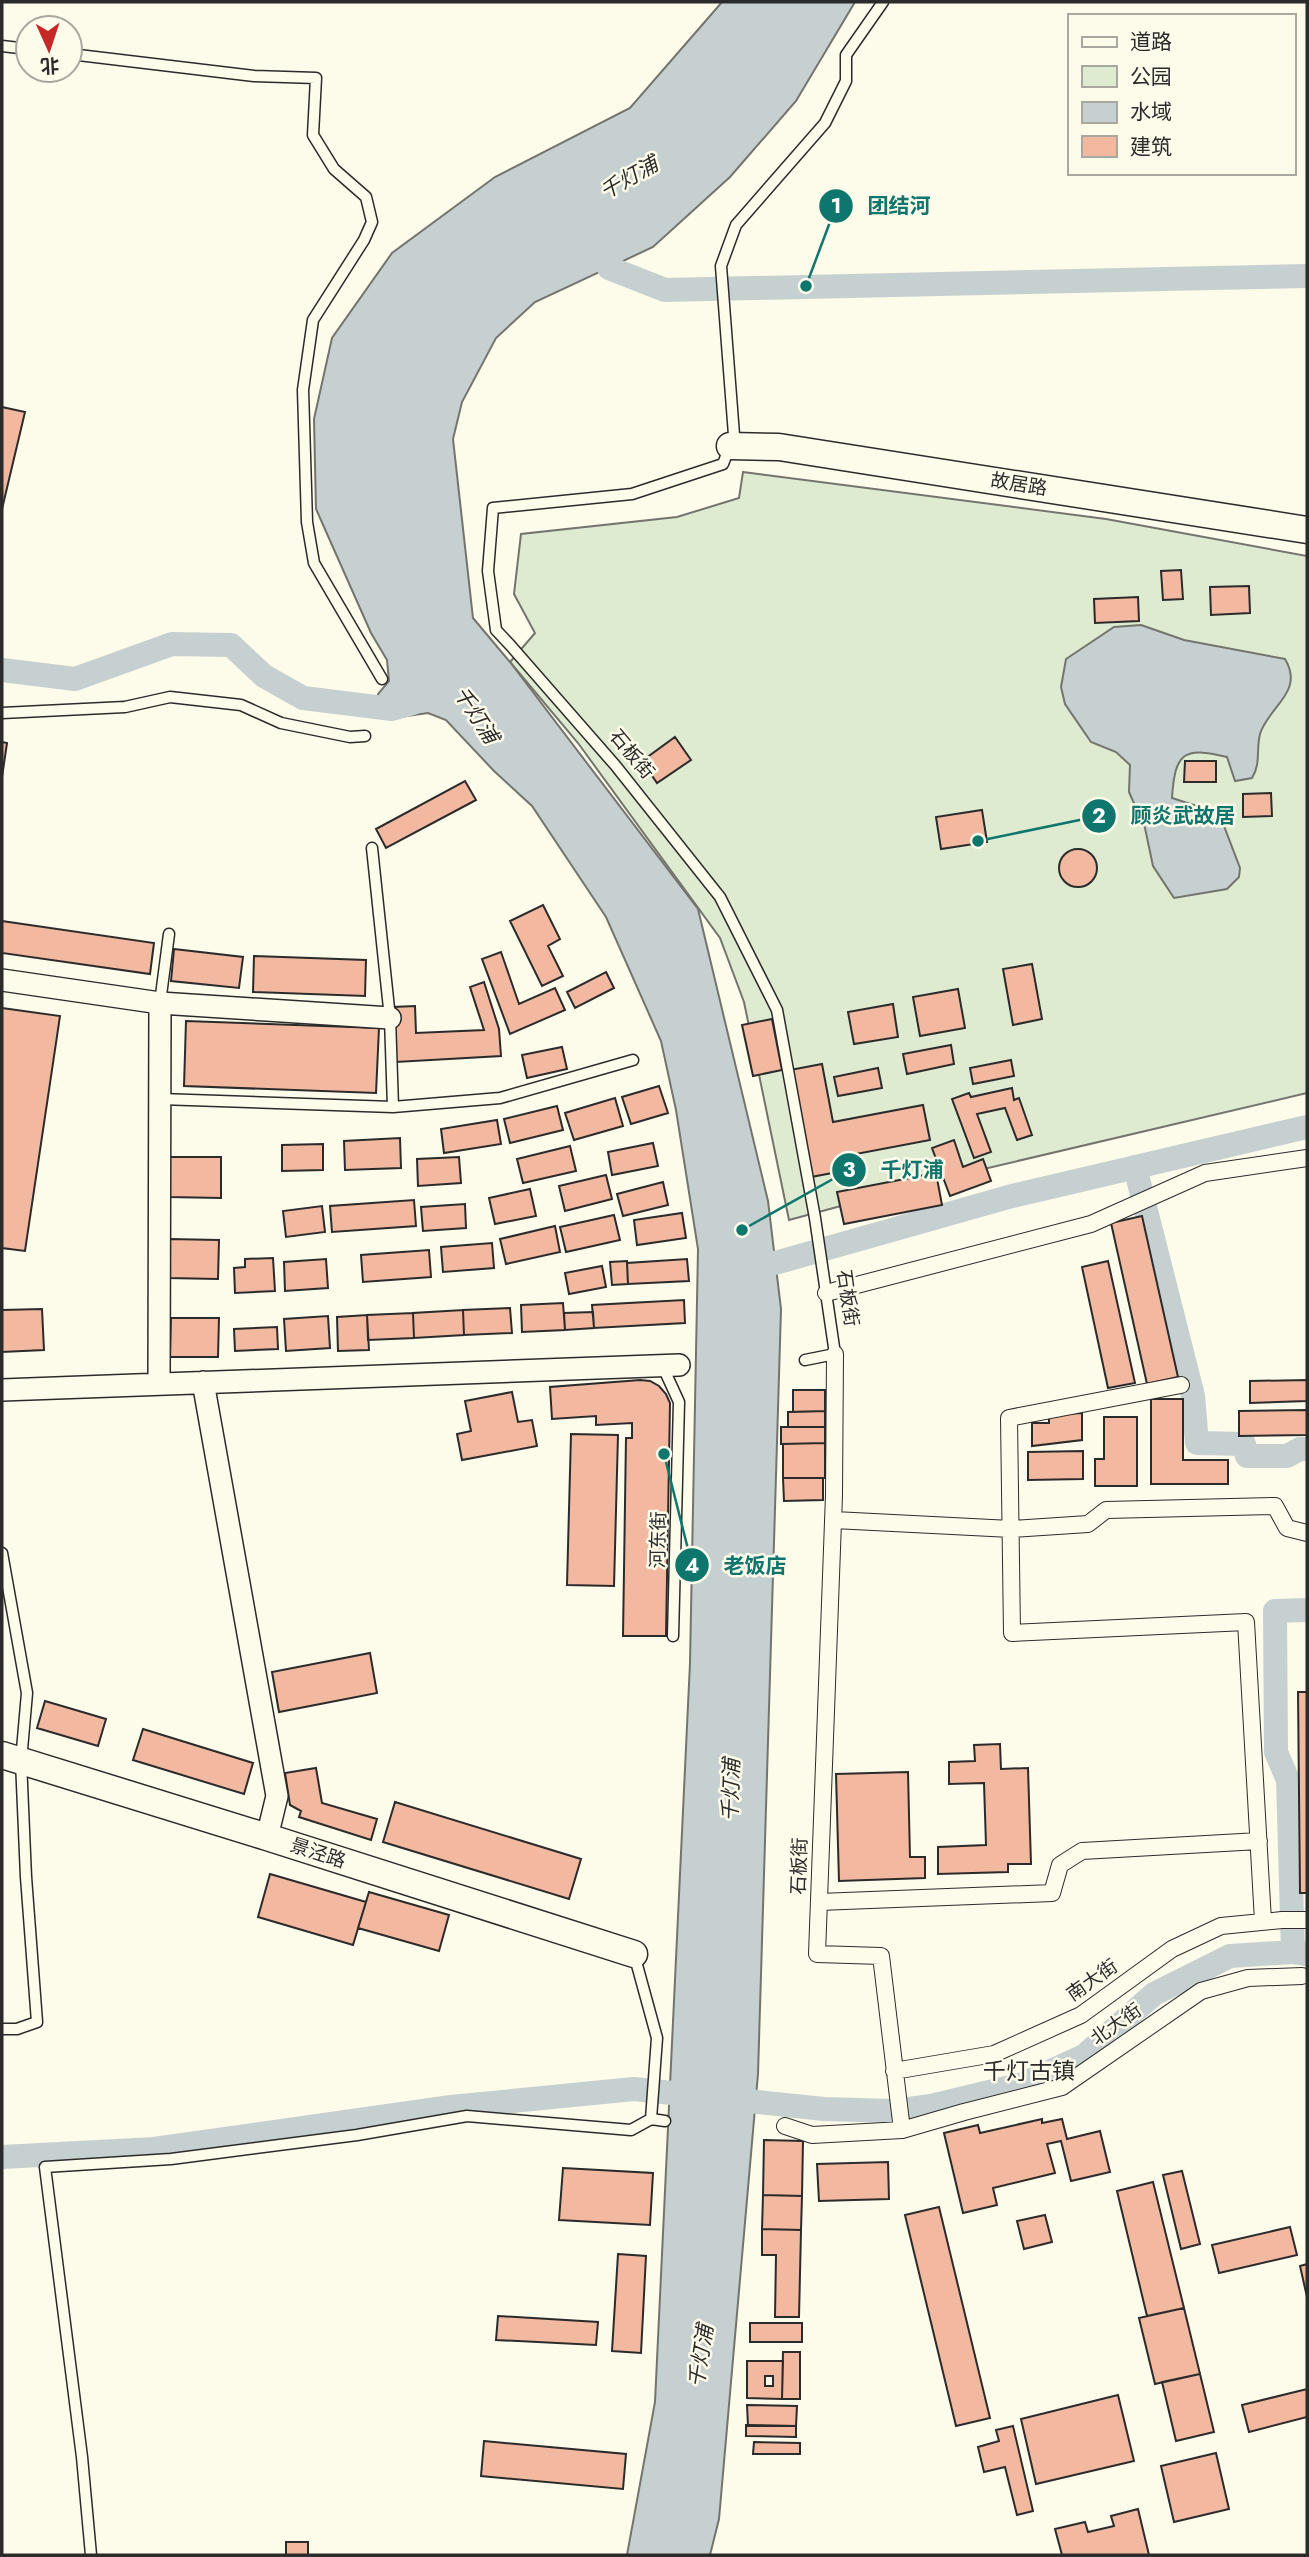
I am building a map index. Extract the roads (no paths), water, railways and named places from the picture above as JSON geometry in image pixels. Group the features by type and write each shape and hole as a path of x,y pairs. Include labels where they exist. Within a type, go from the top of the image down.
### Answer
{"street":[{"name":"故居路","path":"730,446 779,447 1307,530"},
{"path":"2,980 160,1003 390,1018"},
{"path":"159,1384 160,1003"},
{"path":"826,1293 1091,1224 1205,1173 1307,1158"},
{"name":"石板街","path":"835,1354 834,1520 817,1954 881,1956 902,2130"},
{"path":"2,1390 671,1365"},
{"path":"203,1382 276,1796 267,1837"},
{"path":"1181,1385 1009,1418 1012,1633 1246,1622 1263,1921"},
{"path":"834,1520 1011,1529 1088,1524 1106,1510 1275,1506 1287,1528 1307,1533"},
{"name":"景泾路","path":"11,1758 634,1954"},
{"path":"819,1902 1052,1893 1060,1864 1082,1851 1259,1842"},
{"name":"南大街","path":"894,2071 994,2054 1081,2015 1172,1949 1221,1926 1304,1919"},
{"name":"北大街","path":"785,2126 812,2135 902,2130 1062,2087 1201,1991 1248,1978 1305,1977"}],"lane":[{"path":"730,446 734,435 721,265 736,225 825,123 846,81 846,55 883,2"},
{"path":"84,56 254,76 316,78 313,135 334,169 366,198 372,222 365,240 313,320 303,390 307,522 314,563 382,679"},
{"name":"石板街","path":"730,446 723,464 632,494 493,508 488,571 496,636 511,646 615,765 720,897 777,1010 817,1234 835,1354"},
{"path":"2,713 125,707 170,697 241,705 281,723 350,737 365,736"},
{"path":"372,848 390,1018 393,1107"},
{"path":"160,1003 169,934"},
{"path":"160,1099 393,1107 500,1098 633,1060"},
{"path":"805,1360 835,1354"},
{"name":"河东街","path":"671,1365 679,1402 673,1636"},
{"path":"2,1553 27,1693 11,1758 26,1877 37,2022 17,2029 2,2029"},
{"path":"634,1954 657,2038 651,2119"},
{"path":"91,2555 82,2457 45,2166 171,2159 357,2135 467,2116 631,2130 651,2119 665,2122"}],"water":[{"path":"722,2 855,2 796,101 730,177 653,247 535,302 496,338 462,402 453,439 473,618 510,662 698,909 768,1201 781,1309 758,2074 719,2519 710,2555 627,2555 655,2402 690,1663 698,1249 676,1110 661,1041 606,917 532,806 494,771 446,720 428,713 393,718 378,705 378,694 389,681 387,660 371,633 316,509 314,419 332,338 392,253 495,177 630,108"},
{"path":"1141,625 1184,640 1285,659 1290,671 1288,690 1260,734 1252,778 1235,781 1227,757 1200,752 1184,757 1176,771 1172,798 1219,813 1240,868 1239,877 1227,889 1174,898 1153,866 1145,828 1129,792 1130,765 1116,752 1091,742 1065,704 1061,687 1066,659 1114,627"}],"waterway":[{"path":"609,268 665,290 1307,276"},
{"path":"2,670 75,679 172,644 231,645 264,676 303,698 392,709 413,703"},
{"path":"775,1263 1012,1196 1307,1127"},
{"path":"1135,1167 1193,1396 1197,1443 1244,1444 1247,1456 1287,1456 1300,1449 1307,1449"},
{"path":"1293,1952 1288,1780 1276,1752 1275,1611 1307,1610"},
{"path":"909,2109 1023,2084 1084,2056 1154,1994 1230,1956 1293,1952 1307,1954"},
{"path":"2,2157 154,2149 451,2107 634,2089 824,2109 893,2111"}],"place":[{"name":"团结河","path":"806,286"},
{"name":"顾炎武故居","path":"978,841"},
{"name":"千灯浦","path":"742,1230"},
{"name":"老饭店","path":"664,1454"}],"district":[{"name":"千灯古镇","path":"1029,2071"}]}
